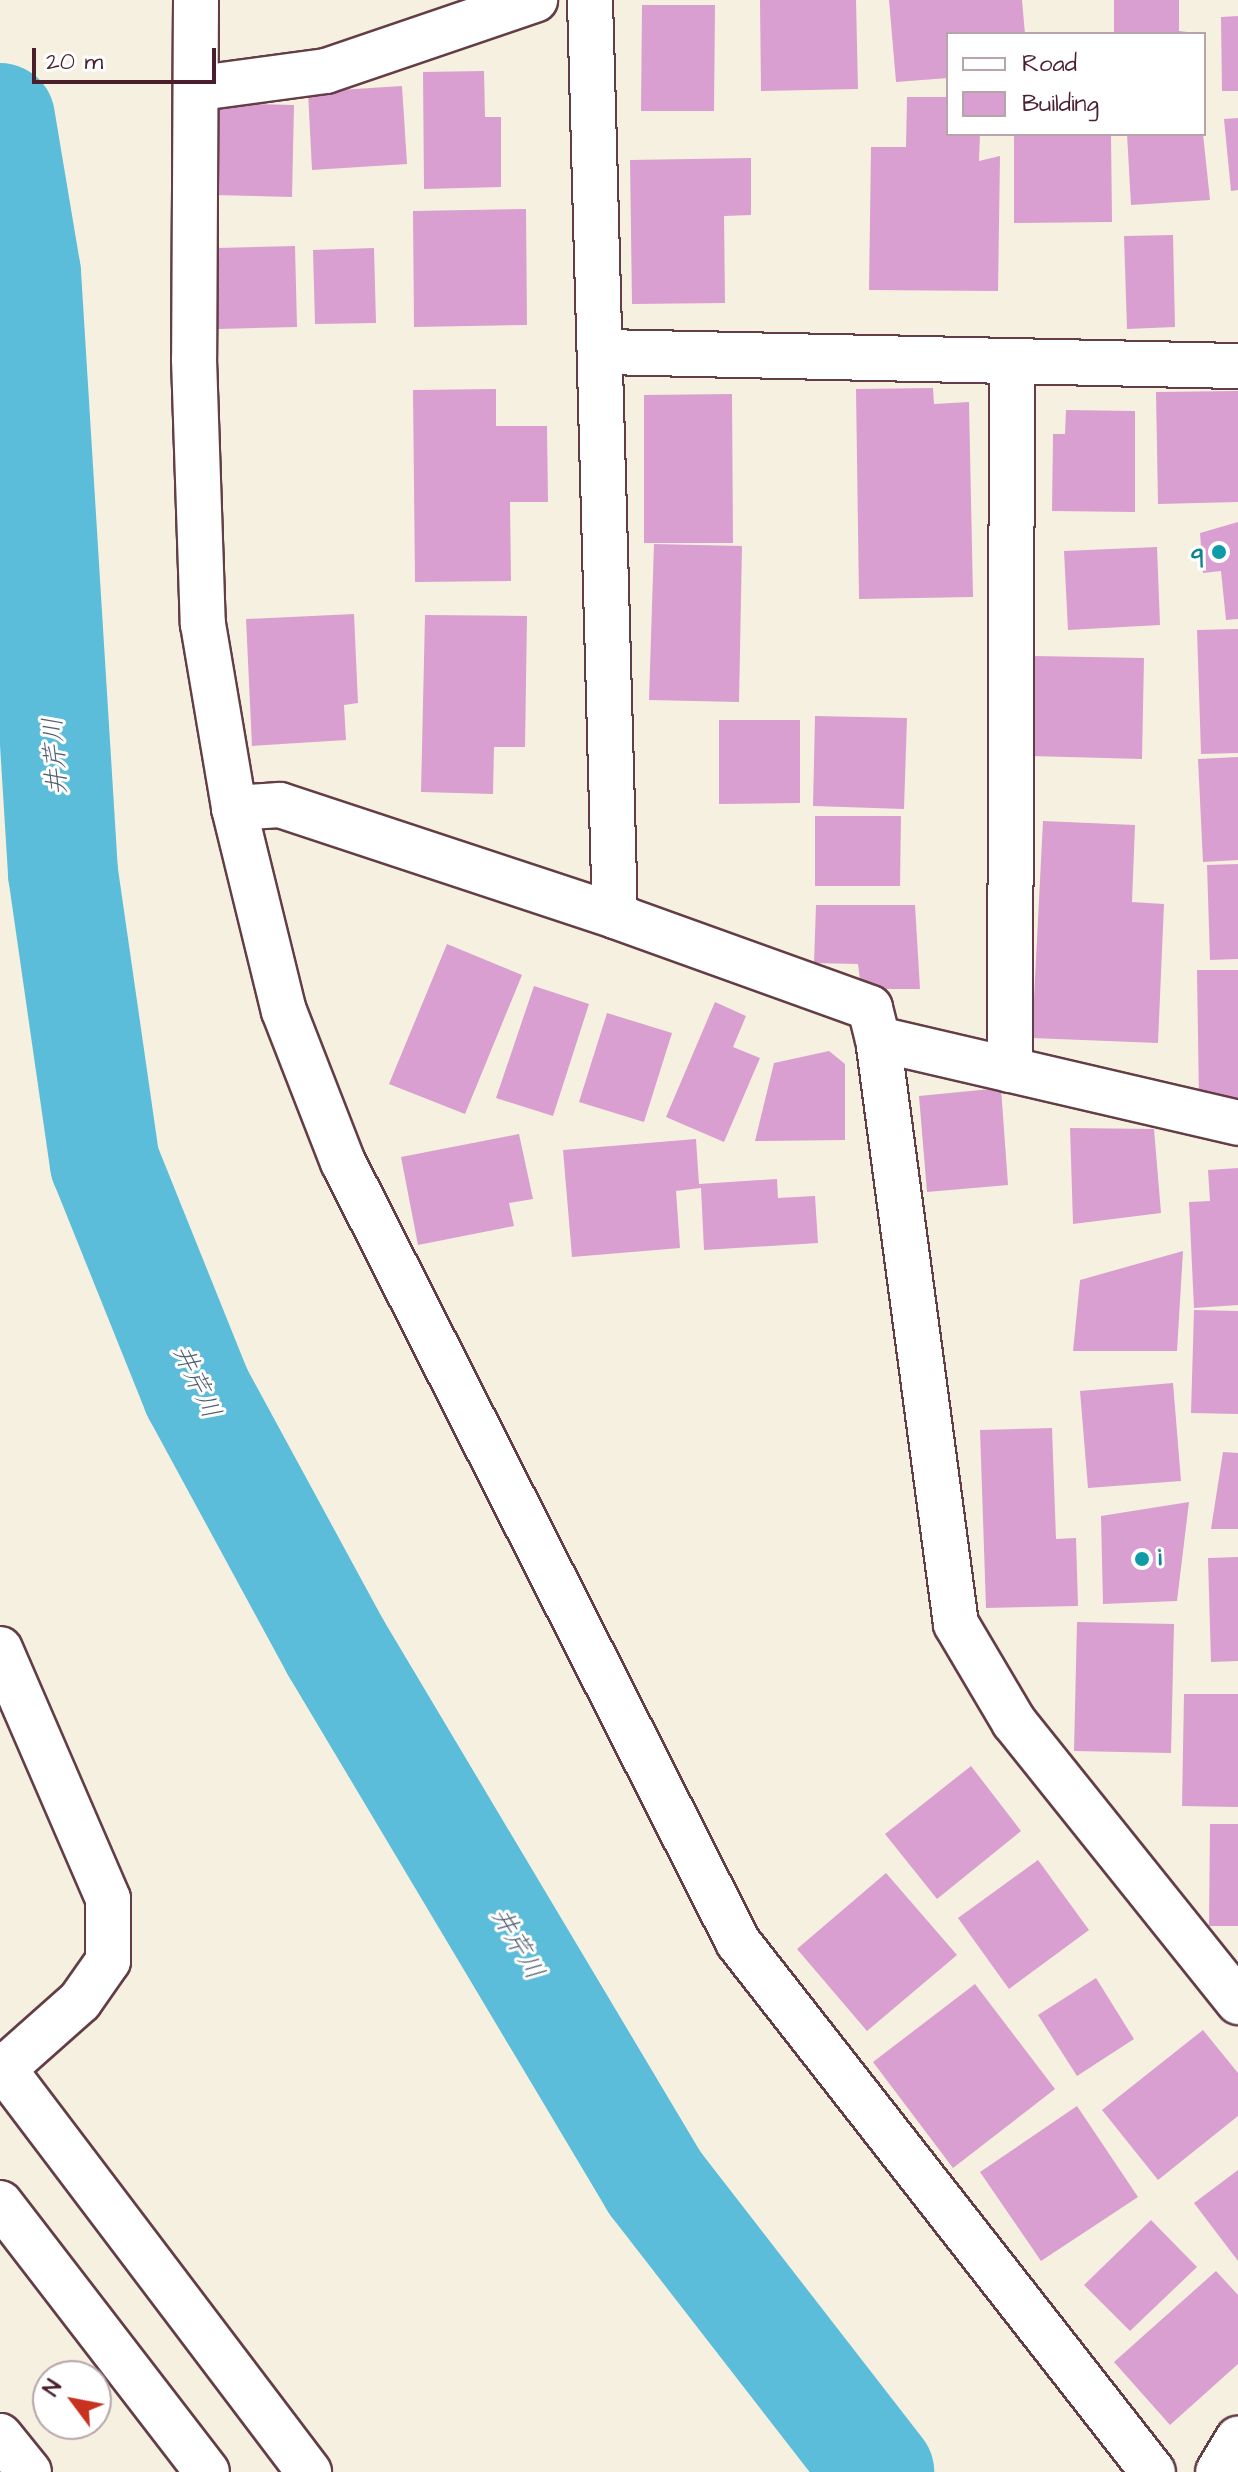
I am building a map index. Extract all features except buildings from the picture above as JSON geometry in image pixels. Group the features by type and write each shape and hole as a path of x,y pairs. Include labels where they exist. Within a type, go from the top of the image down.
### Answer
{"street":[{"path":"196,0 200,88 194,359 203,624 234,808 284,1011 343,1162 738,1942 1153,2472"},
{"path":"200,88 326,71 535,0"},
{"path":"590,0 604,352 615,916"},
{"path":"604,352 1238,366"},
{"path":"1010,1070 1012,361"},
{"path":"234,808 280,805 615,916 870,1008 878,1039 956,1624 1014,1722 1238,2002"},
{"path":"878,1039 1238,1123"},
{"path":"0,1649 108,1899 108,1961 80,2001 1,2068 309,2472"},
{"path":"0,2203 207,2472"},
{"path":"0,2436 27,2471"},
{"path":"1218,2472 1238,2439"}],"waterway":[{"name":"井芹川","path":"0,118 26,273 63,873 105,1163 197,1392 336,1648 655,2183 879,2472"}],"place":[{"name":"q","path":"1219,552"},
{"name":"i","path":"1142,1559"}]}
